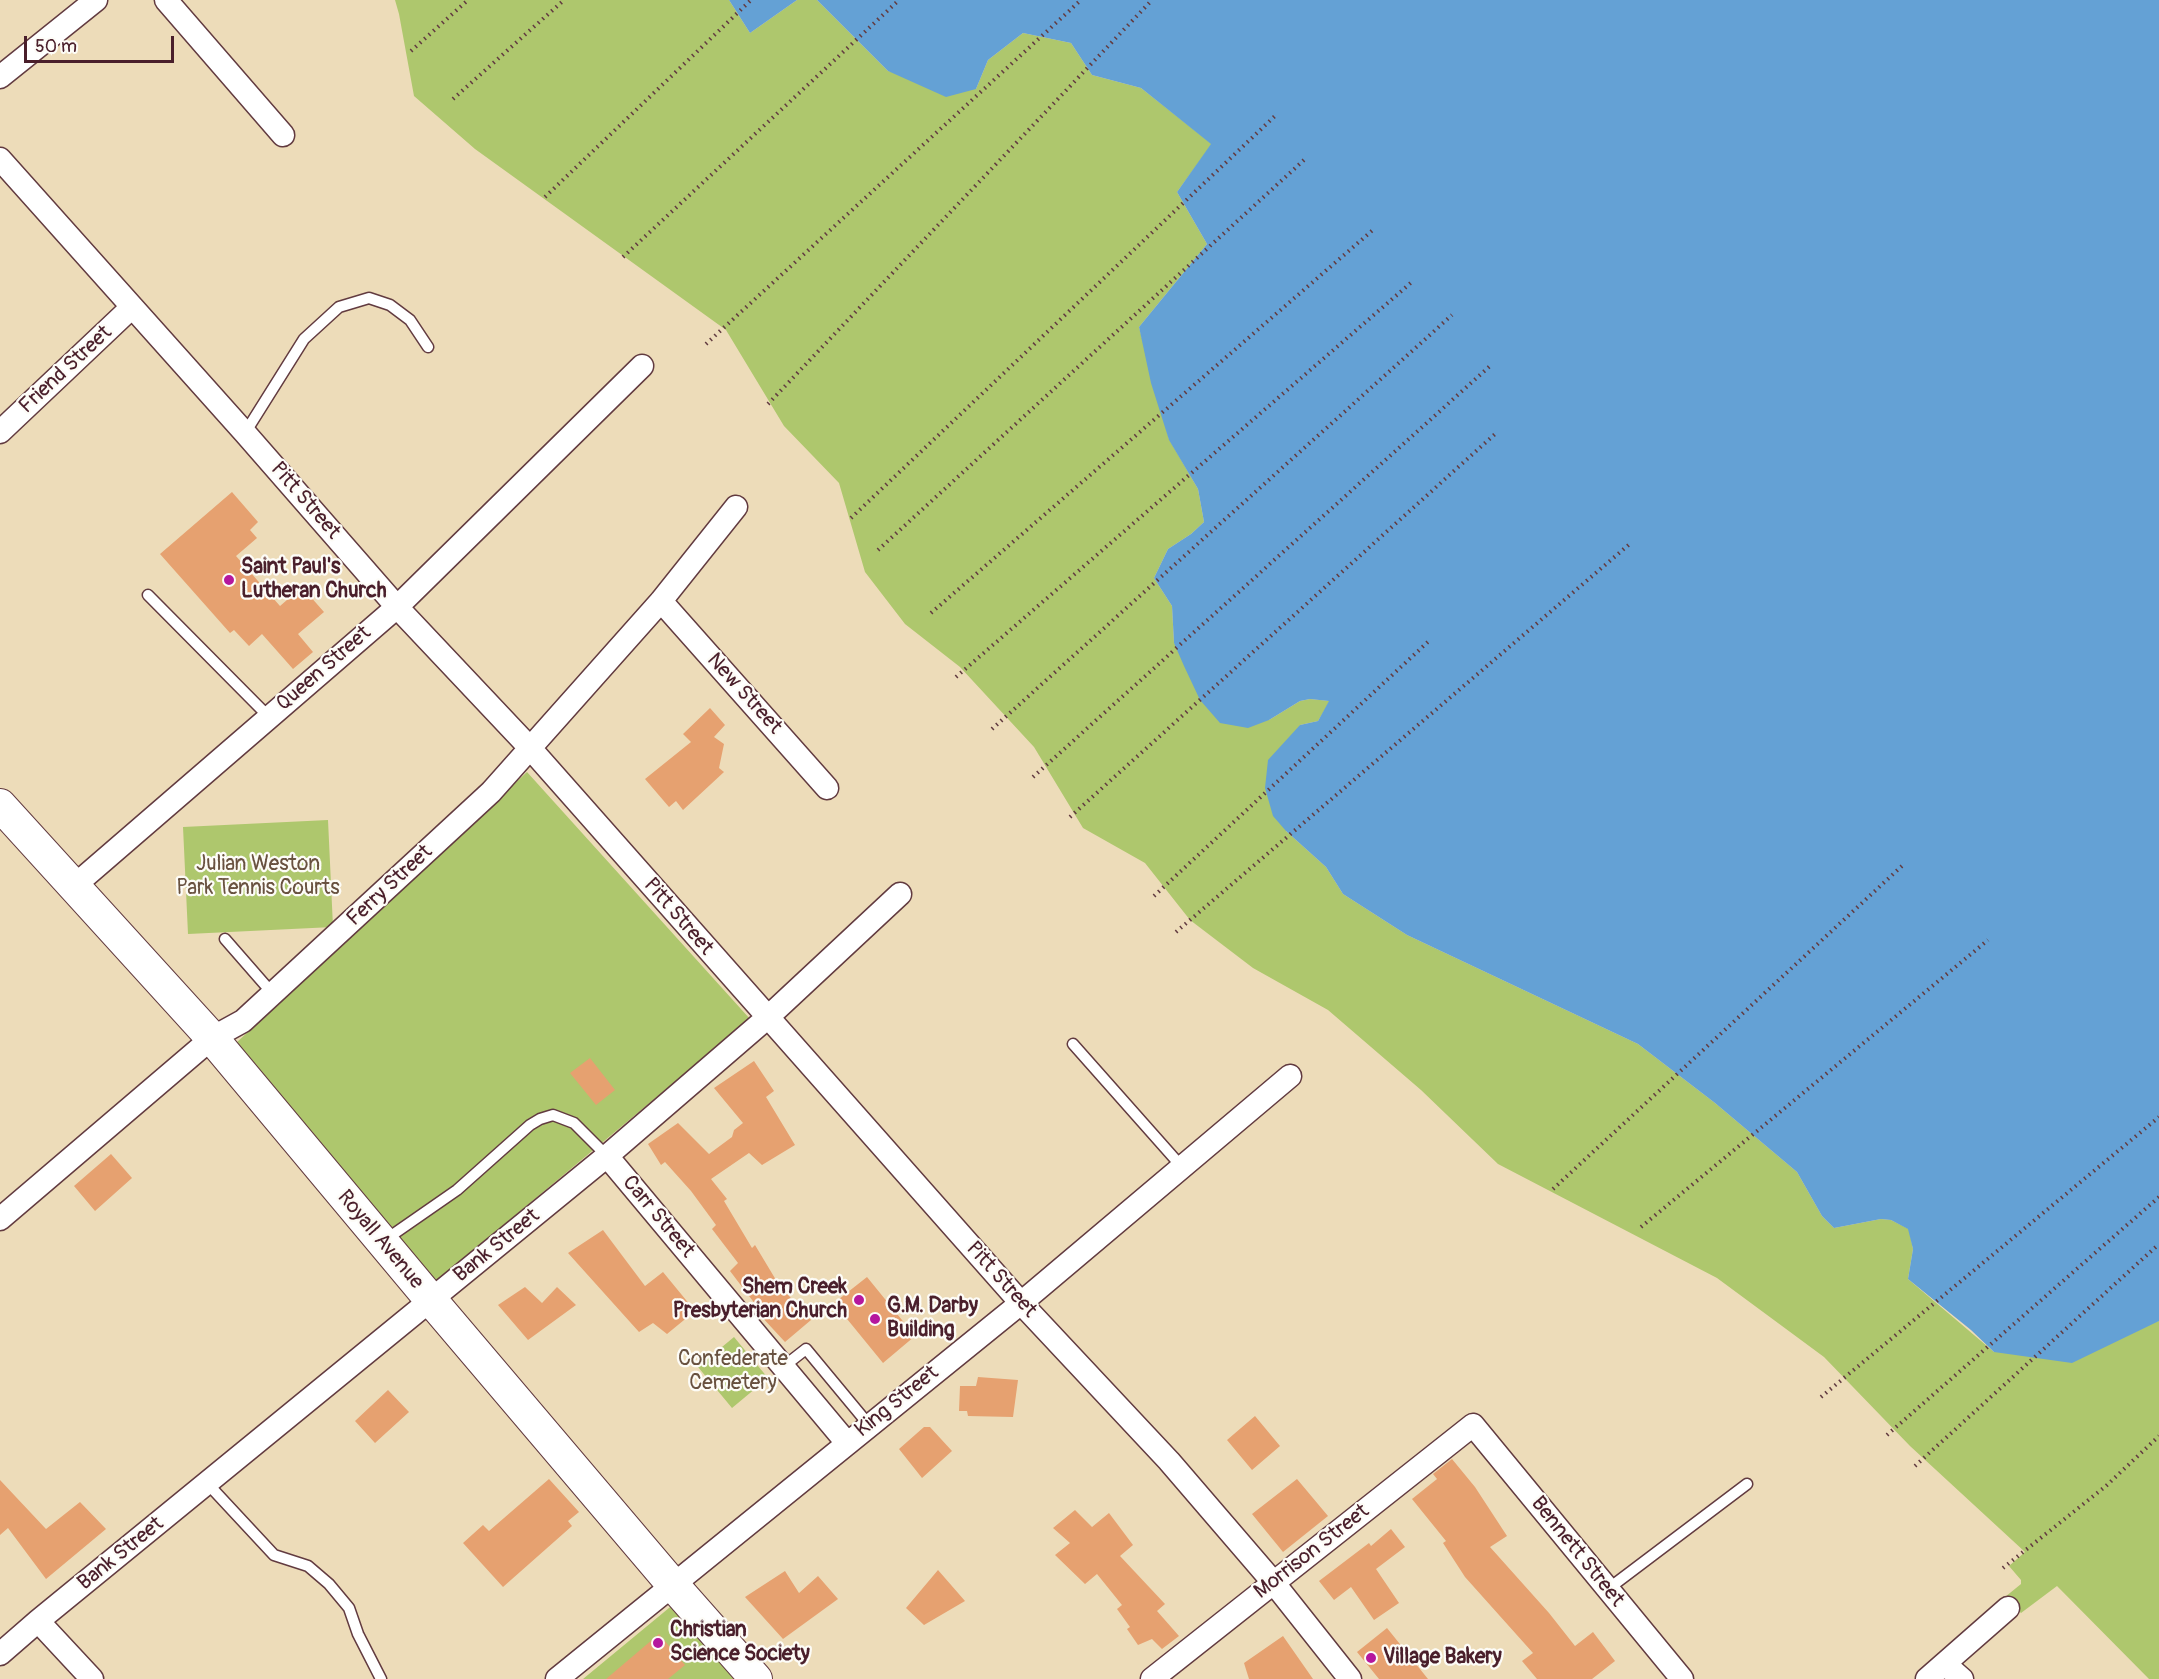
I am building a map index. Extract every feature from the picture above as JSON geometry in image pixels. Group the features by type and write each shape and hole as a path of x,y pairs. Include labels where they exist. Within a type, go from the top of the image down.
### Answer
{"street":[{"path":"0,77 96,0"},
{"path":"166,0 283,135"},
{"name":"Pitt Street","path":"0,159 397,607 530,748 1021,1303 1168,1461 1273,1582 1350,1679"},
{"name":"Friend Street","path":"0,432 131,308"},
{"name":"Queen Street","path":"74,886 397,607 642,366"},
{"name":"Ferry Street","path":"0,1219 212,1038 243,1021 491,792 661,600 736,507"},
{"name":"New Street","path":"661,600 827,788"},
{"name":"Royall Avenue","path":"0,805 212,1038 431,1300 673,1585 756,1679"},
{"name":"Bank Street","path":"0,1654 607,1156 767,1018 900,894"},
{"name":"King Street","path":"557,1679 1021,1303 1290,1076"},
{"name":"Carr Street","path":"607,1156 847,1443"},
{"name":"Morrison Street","path":"1152,1679 1473,1425"},
{"name":"Bennett Street","path":"1473,1425 1682,1679"},
{"path":"1927,1679 2008,1608"},
{"path":"38,1621 92,1679"},
{"path":"1945,1664 1962,1679"}],"lane":[{"path":"245,433 304,339 339,307 369,298 390,305 410,320 428,347"},
{"path":"148,595 269,717"},
{"path":"225,939 274,994"},
{"path":"1073,1044 1182,1167"},
{"path":"382,1242 457,1190 530,1125 540,1119 553,1115 574,1123 607,1156"},
{"path":"783,1367 806,1350 869,1425"},
{"path":"207,1483 274,1555 308,1566 330,1584 348,1608 358,1634 381,1679"},
{"path":"1608,1589 1746,1484"}],"path":[{"path":"411,51 468,0"},
{"path":"453,99 564,0"},
{"path":"545,197 751,0"},
{"path":"623,256 899,0"},
{"path":"706,344 1081,0"},
{"path":"768,404 1152,0"},
{"path":"851,518 1276,115"},
{"path":"878,550 1304,160"},
{"path":"931,613 1374,229"},
{"path":"957,677 1413,281"},
{"path":"992,729 1452,315"},
{"path":"1034,777 1490,366"},
{"path":"1070,817 1495,434"},
{"path":"1176,932 1632,542"},
{"path":"1154,896 1430,640"},
{"path":"1553,1189 1903,865"},
{"path":"1641,1227 1988,940"},
{"path":"1821,1397 2159,1117"},
{"path":"1887,1435 2159,1197"},
{"path":"1915,1466 2159,1244"},
{"path":"2003,1568 2106,1486 2159,1436"}],"green space":[{"path":"395,0 729,0 750,33 797,0 817,0 888,71 976,89 988,60 1023,33 1071,43 1092,75 1141,88 1212,144 1177,192 1207,244 1139,327 1169,439 1198,489 1204,522 1191,534 1168,549 1154,578 1172,606 1174,643 1269,720 1300,701 1310,699 1330,701 1318,721 1300,725 1286,831 1326,867 1343,894 1407,935 1638,1044 1715,1103 1797,1172 1822,1216 1834,1228 1881,1219 1891,1220 1909,1229 1913,1249 1908,1279 1994,1352 2159,1321 2159,1679 2149,1679 2057,1586 2021,1613 2005,1597 2021,1584 2021,1580 2009,1566 2025,1552 1910,1446 1824,1357 1717,1278 1498,1164 1421,1090 1328,1010 1253,968 1190,920 1145,863 1083,828 1034,747 960,667 905,624 865,572 839,483 784,426 726,330 475,149 414,96"},
{"path":"527,772 750,1019 433,1284 235,1044"},
{"name":"Julian Weston Park Tennis Courts","path":"328,820 333,927 188,934 183,827"},
{"name":"Confederate Cemetery","path":"734,1337 768,1378 732,1408 698,1367"},
{"path":"675,1603 740,1679 583,1679"}],"water":[{"path":"729,0 797,0 750,33"},
{"path":"817,0 2159,0 2159,1321 2072,1363 1994,1352 1971,1330 1908,1279 1913,1249 1908,1229 1891,1220 1881,1219 1834,1228 1822,1216 1797,1172 1715,1103 1638,1044 1407,935 1343,894 1326,867 1273,816 1265,788 1268,760 1300,725 1318,721 1329,701 1310,699 1300,701 1269,720 1248,728 1220,723 1200,700 1184,666 1174,643 1172,606 1154,578 1168,549 1191,534 1204,522 1198,489 1169,440 1151,383 1139,327 1207,244 1177,192 1211,144 1141,88 1092,75 1071,43 1023,33 988,60 976,89 946,97 888,71"}],"building":[{"name":"Saint Paul's Lutheran Church","path":"232,492 258,522 250,530 257,538 236,556 280,606 302,587 324,612 298,634 313,652 293,669 262,634 249,646 234,630 230,633 160,554"},
{"path":"710,708 725,725 714,737 724,744 719,768 724,772 683,810 676,801 669,807 645,779 691,742 683,734"},
{"path":"590,1058 615,1090 596,1105 570,1073"},
{"path":"754,1061 774,1091 766,1097 795,1145 762,1165 749,1153 711,1179 727,1199 724,1201 752,1248 755,1245 779,1285 811,1320 785,1342 760,1315 762,1313 730,1271 738,1263 712,1229 716,1225 691,1191 665,1162 661,1165 648,1144 678,1123 709,1154 732,1137 734,1130 743,1123 714,1088"},
{"path":"111,1154 132,1178 95,1211 74,1186"},
{"path":"603,1230 645,1286 663,1272 695,1311 667,1334 653,1323 639,1332 568,1253"},
{"name":"G.M. Darby Building","path":"867,1277 915,1336 883,1363 834,1303"},
{"path":"525,1287 542,1303 557,1287 576,1305 528,1340 498,1305"},
{"path":"978,1377 1018,1380 1013,1417 968,1416 967,1411 959,1411 960,1386 976,1386"},
{"path":"388,1390 409,1412 375,1443 355,1421"},
{"path":"1255,1416 1280,1446 1252,1470 1227,1440"},
{"path":"924,1427 930,1427 952,1451 922,1478 899,1449"},
{"path":"1452,1459 1475,1487 1507,1536 1490,1547 1575,1646 1593,1632 1615,1661 1592,1679 1537,1679 1522,1661 1533,1653 1465,1577 1443,1543 1446,1541 1412,1499 1437,1479 1433,1474"},
{"path":"549,1479 579,1512 568,1521 572,1526 503,1587 463,1543 483,1525 489,1531"},
{"path":"1297,1479 1328,1516 1283,1552 1252,1514"},
{"path":"0,1480 46,1529 80,1502 106,1529 46,1579 8,1528 0,1535"},
{"path":"1075,1510 1092,1527 1109,1513 1133,1545 1120,1556 1165,1604 1157,1611 1179,1636 1162,1649 1152,1639 1138,1645 1127,1629 1130,1627 1117,1609 1122,1605 1097,1574 1085,1584 1055,1555 1070,1543 1053,1528"},
{"path":"1391,1529 1405,1547 1376,1569 1399,1603 1374,1620 1351,1587 1334,1600 1319,1581 1369,1543 1371,1546"},
{"path":"938,1570 965,1601 924,1625 906,1608"},
{"path":"785,1571 799,1593 818,1576 838,1599 783,1639 745,1597"},
{"path":"1387,1628 1428,1679 1379,1679 1357,1652"},
{"path":"659,1634 685,1665 668,1679 606,1679"},
{"path":"1283,1636 1313,1679 1249,1679 1244,1663"}],"place":[{"name":"Saint Paul's Lutheran Church","path":"229,580"},
{"name":"Shem Creek Presbyterian Church","path":"859,1300"},
{"name":"G.M. Darby Building","path":"875,1319"},
{"name":"Christian Science Society","path":"658,1643"},
{"name":"Village Bakery","path":"1371,1658"}]}
